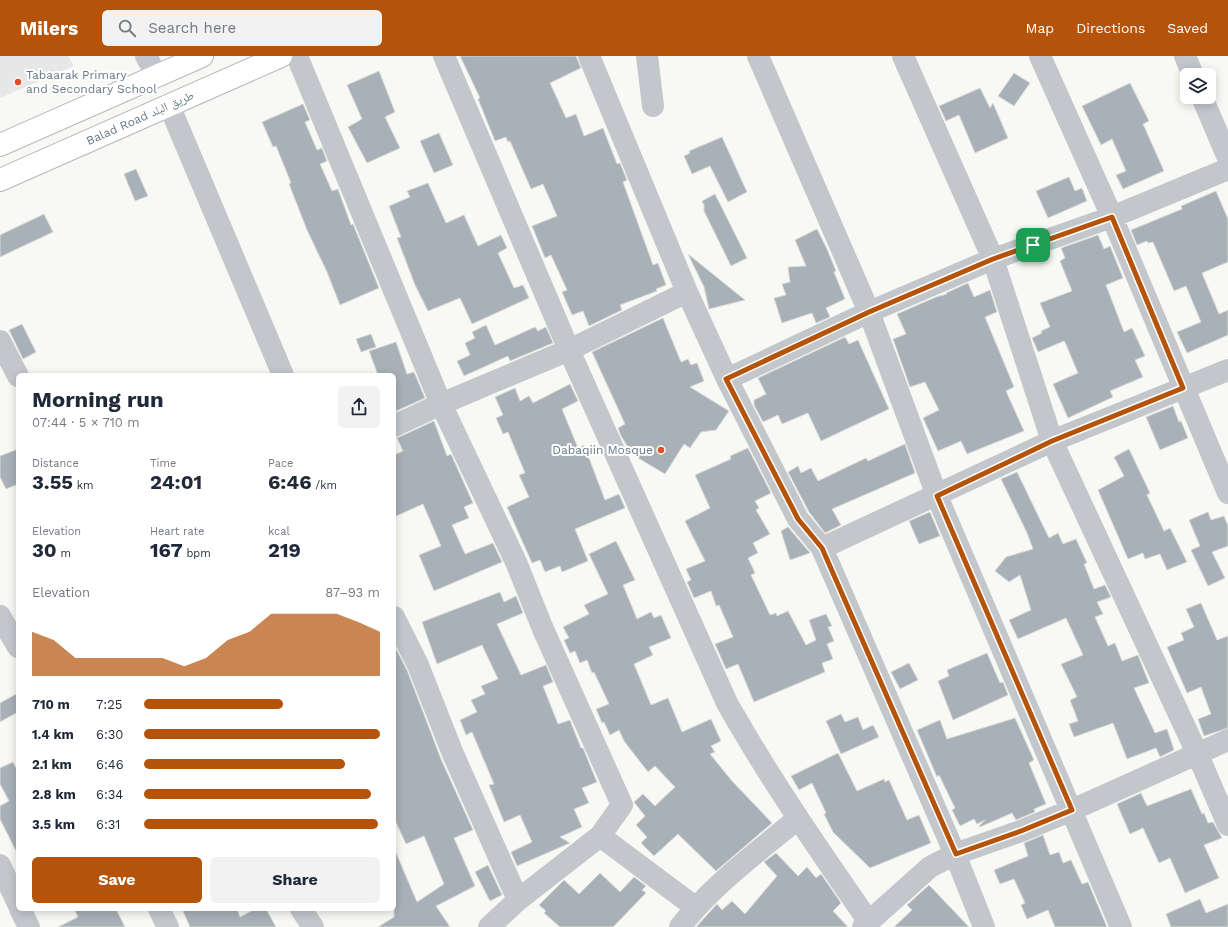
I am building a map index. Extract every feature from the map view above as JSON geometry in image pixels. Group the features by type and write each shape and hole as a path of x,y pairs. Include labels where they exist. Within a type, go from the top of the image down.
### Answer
{"highway":[{"path":"0,145 202,56"},
{"name":"Balad Road طريق البلد","path":"0,180 280,56"}],"street":[{"path":"146,56 156,76"},
{"path":"297,56 441,404 516,562 543,629 622,805 600,836 518,900 489,927"},
{"path":"444,56 569,350 727,703 758,759 866,924 930,867 956,854 1021,831 1072,810 1228,740"},
{"path":"589,56 687,292 726,379 798,519 822,548 956,854 984,927"},
{"path":"647,56 653,106"},
{"path":"758,56 869,312 937,496 1121,927"},
{"path":"903,56 993,259 1052,441 1197,753 1228,825"},
{"path":"1040,56 1112,217 1228,493"},
{"path":"1185,56 1190,68"},
{"path":"1205,104 1228,158"},
{"path":"169,105 282,373"},
{"path":"726,379 869,312 993,259 1112,217 1228,169"},
{"path":"396,425 441,404 569,350 687,292"},
{"path":"0,341 16,373"},
{"path":"822,548 937,496 1052,441 1228,370"},
{"path":"0,616 16,644"},
{"path":"396,621 418,665 453,754 518,900"},
{"path":"680,927 695,907 797,819"},
{"path":"600,836 695,907"},
{"path":"0,865 16,900"},
{"path":"21,911 29,927"},
{"path":"159,911 168,927"},
{"path":"302,911 313,927"}],"shaded area":[{"name":"Tabaarak Primary and Secondary School","path":"0,56 68,56 74,66 0,98"}],"building":[{"path":"460,56 576,56 581,68 550,83 566,118 576,114 584,136 603,128 617,164 620,163 627,180 623,182 653,265 658,263 666,285 656,289 657,291 620,305 622,310 589,326 583,311 572,315 562,292 567,290 551,255 545,258 532,226 557,216 543,184 531,189 510,141 508,142 506,137 495,141 478,99 480,98"},
{"path":"379,71 395,112 385,117 400,148 367,163 348,127 362,119 347,85"},
{"path":"1014,73 1030,83 1014,106 998,96"},
{"path":"1130,83 1149,121 1143,124 1164,171 1123,189 1116,175 1126,171 1112,139 1101,145 1082,106"},
{"path":"980,88 990,108 993,103 1008,138 975,153 959,115 946,121 939,106"},
{"path":"303,104 310,120 305,122 317,150 322,148 327,161 320,164 332,191 338,189 351,225 353,224 379,288 340,305 327,272 307,230 289,184 291,183 276,146 273,147 262,122"},
{"path":"439,133 453,165 434,173 420,141"},
{"path":"722,137 747,192 728,202 710,166 692,174 684,156 690,153 689,151"},
{"path":"136,169 148,196 135,201 124,174"},
{"path":"1069,177 1075,191 1082,188 1087,201 1048,218 1036,191"},
{"path":"428,183 446,223 464,215 478,246 501,235 507,248 498,253 514,288 523,285 529,298 472,324 460,298 428,311 415,285 397,238 401,237 389,206 410,197 407,191"},
{"path":"1216,191 1228,219 1228,262 1202,273 1219,314 1228,310 1228,335 1187,353 1177,332 1201,322 1186,286 1174,291 1153,242 1148,243 1147,241 1137,245 1131,230 1182,209 1181,206"},
{"path":"715,194 747,258 731,266 704,211 702,201"},
{"path":"44,214 53,232 0,257 0,235"},
{"path":"817,229 836,271 834,272 845,299 826,308 830,317 816,323 812,313 782,323 774,298 786,295 782,284 790,282 788,267 806,266 795,240"},
{"path":"1098,235 1104,249 1110,246 1123,278 1106,285 1124,332 1132,328 1145,356 1135,360 1143,377 1110,391 1113,397 1068,418 1053,384 1078,373 1065,342 1064,341 1038,352 1032,338 1042,333 1041,331 1050,327 1040,303 1072,291 1060,261 1065,258 1061,248"},
{"path":"688,254 745,300 709,309 704,287"},
{"path":"968,283 974,297 990,290 997,312 985,317 1014,387 1006,391 1024,431 967,454 961,441 938,451 923,418 939,410 925,382 910,387 893,339 906,334 897,314 936,297 947,294 946,293"},
{"path":"663,318 681,362 688,359 691,365 697,363 704,381 690,387 729,411 716,430 701,432 690,448 684,444 665,474 633,455 621,436 618,428 625,424 592,352"},
{"path":"22,324 36,352 23,359 9,330"},
{"path":"486,325 495,345 535,327 538,331 546,327 553,343 510,361 508,356 464,376 457,361 470,355 465,343 475,338 472,332"},
{"path":"371,334 376,347 361,352 356,339"},
{"path":"845,337 849,344 858,340 889,409 821,441 808,413 782,424 778,415 763,422 754,405 754,400 766,394 758,378"},
{"path":"396,342 407,374 414,372 425,398 396,411 396,373 377,373 369,351"},
{"path":"570,384 578,401 562,409 578,448 584,445 605,500 619,494 625,508 575,529 588,561 562,572 560,566 545,572 540,560 532,563 507,507 529,497 519,475 525,473 508,432 503,434 496,418 503,415 495,397 515,388 520,401 529,396 533,403"},
{"path":"1173,406 1179,422 1181,421 1188,438 1160,450 1146,417"},
{"path":"434,421 447,456 451,454 473,503 464,507 469,518 452,525 465,554 493,543 502,562 434,591 419,555 441,546 423,504 396,516 396,454 403,451 397,438"},
{"path":"905,444 915,473 832,509 841,525 825,533 809,512 788,472 798,466 801,473 811,468 818,481 866,458 868,461"},
{"path":"748,448 771,493 755,501 759,508 756,510 770,534 753,543 758,553 748,558 755,573 751,575 770,615 776,613 777,616 788,611 806,645 816,640 809,620 826,614 832,626 828,627 834,641 827,644 833,659 822,663 825,672 754,702 738,664 726,669 715,644 733,637 719,605 716,606 711,591 694,598 687,582 691,580 686,569 705,561 685,521 710,508 695,475 731,459 730,456"},
{"path":"1129,449 1150,493 1147,495 1164,531 1170,528 1187,562 1167,570 1160,554 1145,559 1143,553 1128,559 1098,490 1124,476 1114,457"},
{"path":"16,450 16,485 6,489 0,477 0,456"},
{"path":"1017,472 1049,538 1058,533 1063,544 1076,539 1087,563 1084,564 1094,589 1105,585 1111,597 1097,602 1103,614 1095,617 1108,646 1115,643 1122,661 1138,655 1149,683 1134,688 1155,733 1167,729 1174,750 1160,757 1156,748 1127,759 1113,723 1074,737 1069,724 1078,721 1070,700 1077,697 1061,664 1083,655 1066,618 1018,639 1009,620 1031,610 1020,575 1009,582 995,571 1006,557 1033,549 1001,479"},
{"path":"930,512 940,536 919,544 909,521"},
{"path":"1208,512 1211,520 1224,516 1228,526 1228,546 1212,552 1225,578 1208,586 1191,550 1200,546 1189,520"},
{"path":"788,527 810,553 790,560 781,531"},
{"path":"616,541 635,580 623,585 637,619 651,612 654,618 661,615 671,638 649,647 653,655 634,664 651,705 668,698 682,732 711,719 721,741 711,746 715,752 710,754 732,781 772,823 716,871 678,834 654,856 641,843 647,837 636,825 645,816 634,802 643,794 655,806 675,787 655,766 648,772 624,741 619,730 610,735 604,722 602,723 596,709 609,704 594,672 592,673 587,660 580,663 575,651 570,653 564,640 569,638 563,627 589,614 584,605 608,594 589,554"},
{"path":"500,592 504,602 516,596 523,613 497,624 521,675 546,665 553,682 543,686 558,724 570,720 597,782 582,788 589,803 574,809 582,827 560,837 570,843 517,866 511,852 532,842 520,815 504,822 489,785 494,784 472,732 466,735 460,720 477,712 471,700 485,694 481,686 498,679 482,645 437,664 422,622"},
{"path":"1201,603 1217,640 1228,636 1228,728 1204,736 1198,719 1211,714 1201,687 1187,693 1167,647 1184,640 1181,633 1194,627 1186,609"},
{"path":"396,649 407,670 441,759 473,830 454,838 475,886 436,906 450,927 378,927 394,917 394,911 396,911 396,853 417,902 444,884 424,836 406,844 396,822"},
{"path":"987,653 1000,683 1003,682 1008,695 953,720 938,681 949,676 947,670"},
{"path":"909,663 918,680 900,689 891,672"},
{"path":"16,694 16,713 0,722 0,703"},
{"path":"841,714 845,722 858,717 863,730 873,725 879,737 841,754 826,721"},
{"path":"1015,718 1034,760 1029,763 1046,804 1034,809 1035,812 1016,820 1012,813 980,827 979,826 985,820 977,824 974,819 960,826 952,810 955,808 939,775 937,777 917,730 940,720 947,739"},
{"path":"838,753 857,791 884,779 885,782 889,780 907,820 919,815 931,843 870,868 833,832 812,783 799,790 791,776"},
{"path":"13,762 16,768 16,851 0,819 0,806 9,801 0,784 0,768"},
{"path":"1191,789 1202,814 1204,813 1208,823 1213,822 1222,838 1204,845 1219,878 1185,893 1170,858 1159,863 1143,828 1130,834 1117,804 1141,793 1147,806"},
{"path":"1043,835 1050,855 1059,852 1063,863 1071,860 1082,884 1088,882 1107,927 1055,927 1048,910 1027,919 1021,905 1025,903 1014,879 1000,884 994,870 1028,856 1024,843"},
{"path":"776,853 798,876 807,867 816,878 821,874 841,903 833,911 848,927 696,927 717,904 722,910 732,901 745,914 777,876 764,862"},
{"path":"488,865 502,895 490,901 475,872"},
{"path":"600,873 620,892 634,877 646,886 642,890 646,893 613,927 560,927 544,913 546,911 539,905 564,880 579,894"},
{"path":"929,885 969,927 894,927 912,910 907,905"},
{"path":"1200,899 1206,913 1228,904 1228,927 1171,927 1166,914"},
{"path":"75,911 117,911 125,927 58,927 78,917"},
{"path":"183,911 238,911 240,917 251,911 267,911 276,927 190,927"}],"place":[{"name":"Tabaarak Primary and Secondary School","path":"18,82"},
{"name":"Dabaqiin Mosque","path":"661,450"}],"route":[{"path":"1112,217 1183,388 1052,441 937,496 1072,810 1021,831 956,854 822,548 798,519 771,463 726,379 869,312 993,259 1033,245 1112,217"}]}
